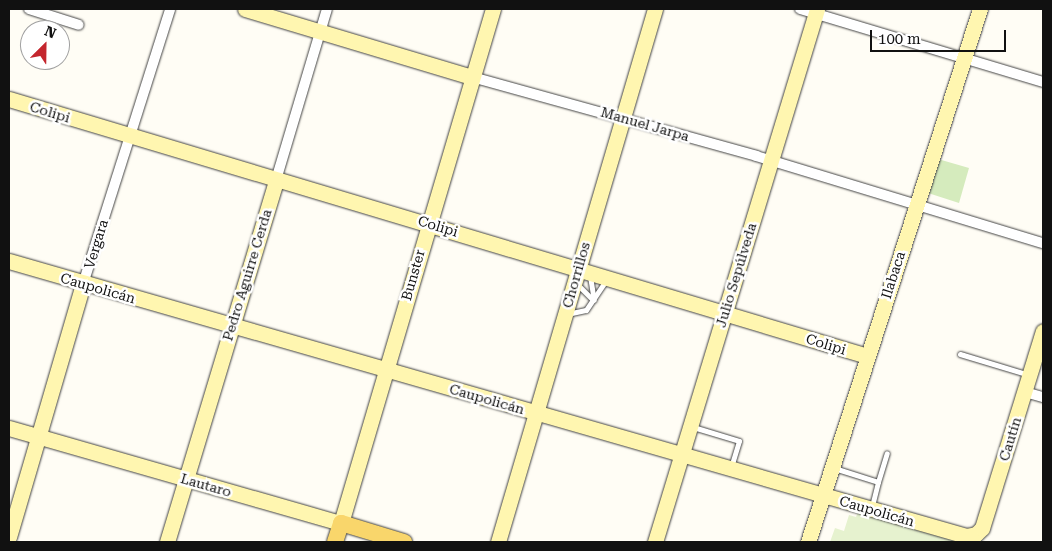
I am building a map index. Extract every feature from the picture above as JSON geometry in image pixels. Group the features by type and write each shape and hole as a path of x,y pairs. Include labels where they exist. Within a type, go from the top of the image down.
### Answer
{"main road":[{"name":"Bunster","path":"335,542 341,523"},
{"name":"Lautaro","path":"341,523 404,542"}],"street":[{"path":"29,9 79,26"},
{"name":"Vergara","path":"9,537 129,136 170,9"},
{"name":"Manuel Jarpa","path":"245,9 472,77 772,160 1043,243"},
{"name":"Pedro Aguirre Cerda","path":"167,542 327,9"},
{"name":"Bunster","path":"341,523 492,9"},
{"name":"Chorrillos","path":"498,542 565,314 581,274 622,117 655,9"},
{"path":"800,9 816,11 1043,82"},
{"name":"Ilabaca","path":"808,542 980,9"},
{"name":"Julio Sepúlveda","path":"655,542 816,11"},
{"name":"Colipi","path":"9,100 276,180 428,223 581,274 608,278 867,356"},
{"name":"Caupolicán","path":"9,261 966,536"},
{"name":"Cautín","path":"966,536 976,534 982,528 1043,331"},
{"path":"1025,392 1043,397"},
{"name":"Lautaro","path":"9,428 341,523"}],"lane":[{"path":"581,274 594,301"},
{"path":"581,274 594,301"},
{"path":"565,314 581,313 594,301 608,278"},
{"path":"960,354 1030,375"},
{"path":"690,426 739,441 731,469"},
{"path":"871,509 887,453"},
{"path":"831,467 878,482"}],"green space":[{"path":"938,159 969,168 959,203 928,193"},
{"path":"858,511 958,540 957,542 830,542 835,528 844,531 849,515 856,517"}]}
